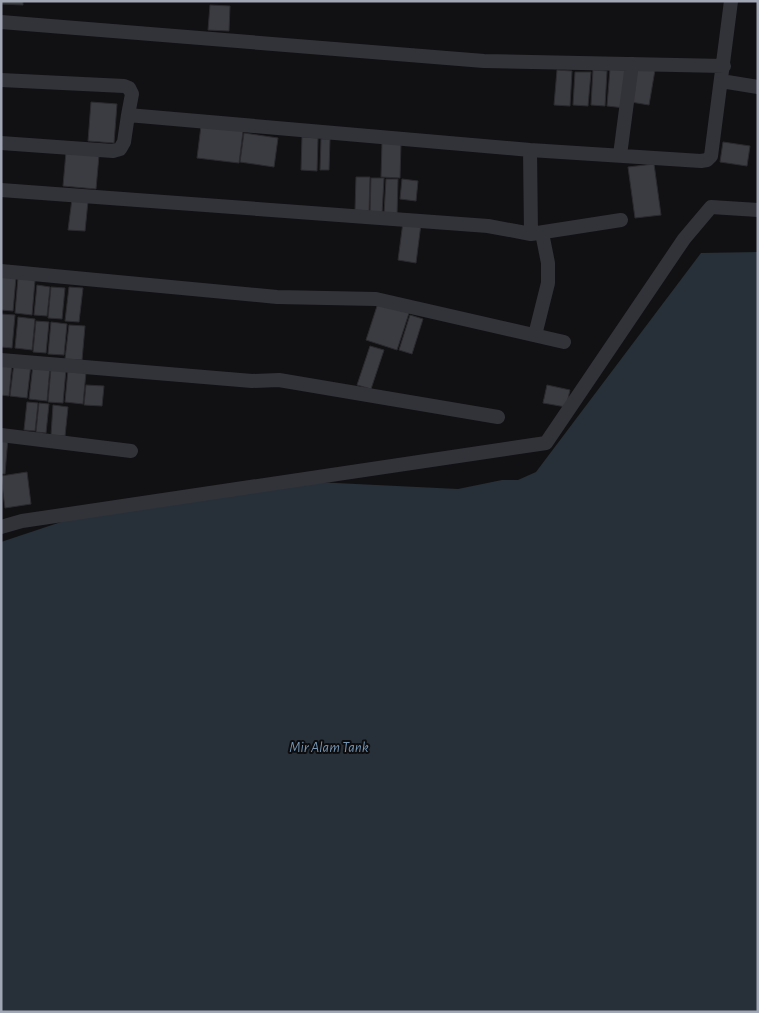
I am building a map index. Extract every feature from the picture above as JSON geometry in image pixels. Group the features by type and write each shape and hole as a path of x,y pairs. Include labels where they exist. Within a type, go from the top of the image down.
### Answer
{"street":[{"path":"128,115 530,150 707,160 711,156 731,1"},
{"path":"1,22 484,61 724,66"},
{"path":"620,155 632,64"},
{"path":"1,80 124,86 129,88 132,94 124,142 120,149 113,151 1,143"},
{"path":"722,81 758,87"},
{"path":"530,150 536,233 548,263 548,283 535,335"},
{"path":"1,190 488,226 536,233 621,220"},
{"path":"1,527 22,520 546,443 684,239 711,207 758,210"},
{"path":"1,271 277,297 376,299 564,342"},
{"path":"1,360 252,381 279,380 498,417"},
{"path":"1,435 131,451"}],"water":[{"name":"Mir Alam Tank","path":"758,252 758,1012 1,1012 1,542 67,520 315,482 458,489 502,480 518,480 536,472 701,253"}],"building":[{"path":"1,1 23,1 23,5 1,4"},
{"path":"210,5 230,6 229,31 208,30"},
{"path":"637,67 655,70 649,105 631,102"},
{"path":"610,69 629,71 625,108 607,106"},
{"path":"557,70 572,71 570,106 554,105"},
{"path":"593,70 607,71 605,106 591,105"},
{"path":"575,72 591,72 588,106 573,105"},
{"path":"91,102 117,104 114,143 88,141"},
{"path":"201,126 243,131 239,163 197,158"},
{"path":"244,133 278,138 274,167 240,162"},
{"path":"302,137 318,138 317,171 301,170"},
{"path":"321,139 330,139 329,170 320,170"},
{"path":"723,142 750,146 747,166 720,162"},
{"path":"382,143 401,143 400,178 381,177"},
{"path":"66,152 99,155 96,189 63,186"},
{"path":"654,164 661,215 635,218 628,167"},
{"path":"356,177 370,177 369,211 355,210"},
{"path":"371,178 384,178 382,214 370,213"},
{"path":"386,179 398,179 397,215 384,214"},
{"path":"402,179 418,181 416,201 400,199"},
{"path":"72,199 88,201 85,231 68,230"},
{"path":"403,222 421,224 416,263 398,260"},
{"path":"1,275 16,277 13,311 1,310"},
{"path":"18,278 35,280 32,315 15,313"},
{"path":"37,285 50,287 47,316 34,315"},
{"path":"51,287 65,288 62,319 48,318"},
{"path":"69,287 83,288 79,322 65,321"},
{"path":"378,303 409,313 397,350 366,340"},
{"path":"1,314 15,315 12,348 1,347"},
{"path":"410,315 423,319 412,354 399,350"},
{"path":"18,317 35,319 32,350 15,348"},
{"path":"36,321 49,322 46,353 33,352"},
{"path":"51,322 67,324 64,355 48,354"},
{"path":"69,325 85,326 82,360 65,359"},
{"path":"370,346 384,350 371,389 357,385"},
{"path":"1,362 12,363 9,396 1,395"},
{"path":"14,363 31,364 27,398 10,396"},
{"path":"33,365 50,366 47,401 29,399"},
{"path":"51,368 66,369 63,403 48,402"},
{"path":"68,370 86,372 83,404 65,402"},
{"path":"86,385 104,386 102,406 84,405"},
{"path":"547,385 570,390 566,407 543,403"},
{"path":"27,402 38,403 35,431 24,430"},
{"path":"39,403 49,404 46,433 36,432"},
{"path":"53,405 68,407 65,436 51,435"},
{"path":"1,437 8,437 5,474 1,474"},
{"path":"27,472 31,504 5,508 1,476"}]}
